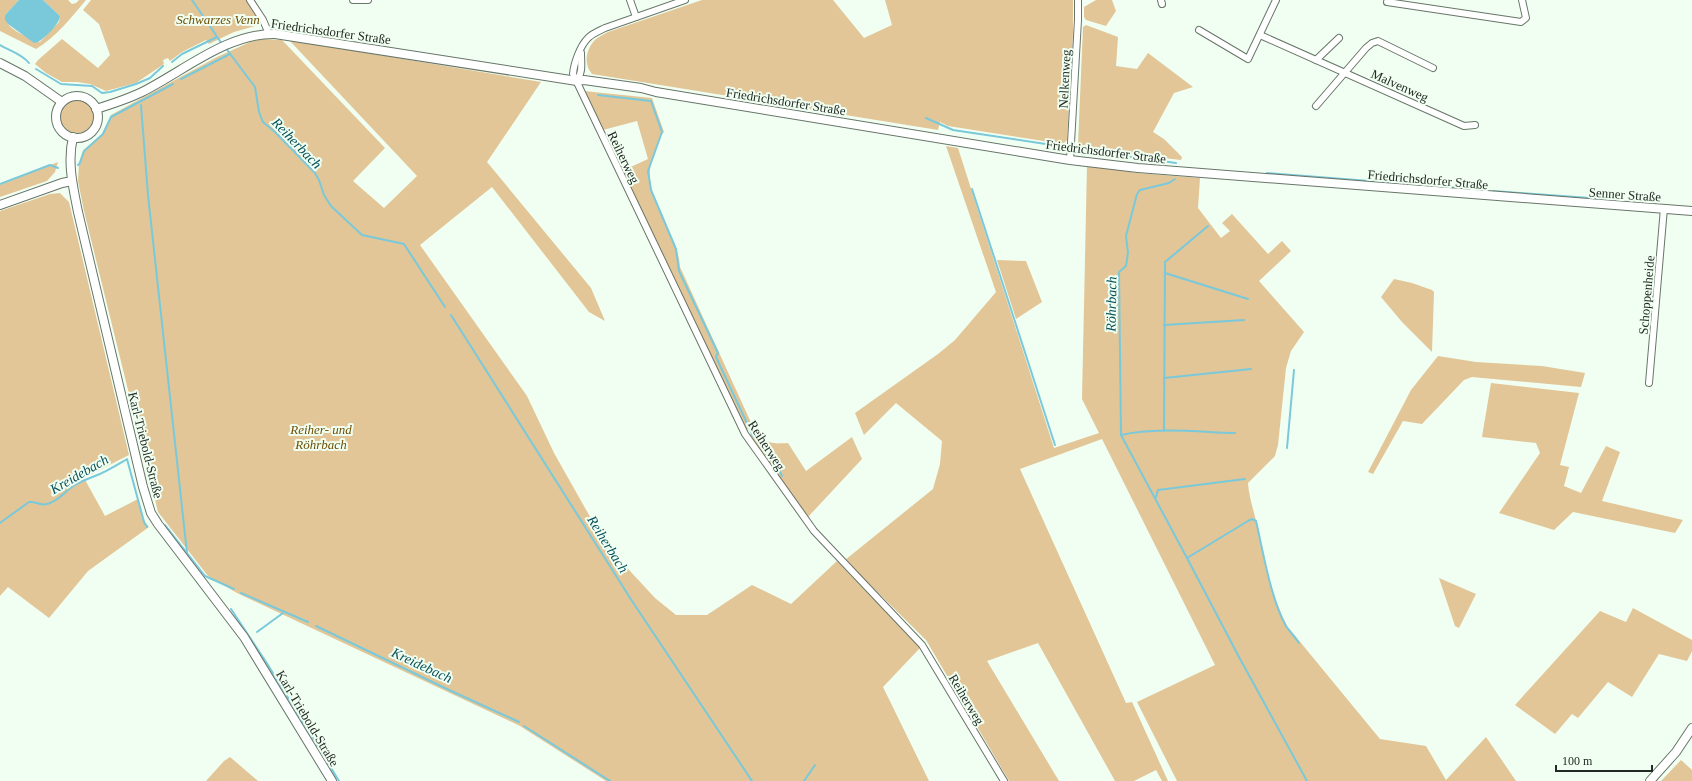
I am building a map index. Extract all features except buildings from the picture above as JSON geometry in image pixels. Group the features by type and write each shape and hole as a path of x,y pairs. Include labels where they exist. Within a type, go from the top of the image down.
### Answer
{"main road":[{"name":"Friedrichsdorfer Straße","path":"96,109 143,92 224,46 249,36 269,34 344,44 577,81 594,81 641,88 656,92 1070,160 1161,170 1556,201"},
{"path":"0,63 25,76 62,102"},
{"path":"82,96 93,103 96,109 98,116 97,124 92,131 85,136 73,137 63,133 56,121 56,114 62,102 68,97 82,96"},
{"name":"Karl-Triebold-Straße","path":"73,137 71,155 72,181 141,480 151,513 244,637 332,781"},
{"path":"0,205 62,183 72,181"},
{"name":"Senner Straße","path":"1556,201 1692,211"},
{"path":"1650,781 1676,752 1692,728"}],"street":[{"path":"250,0 263,20 269,34"},
{"path":"353,0 368,0"},
{"path":"630,0 636,17"},
{"path":"577,81 581,75 582,69 581,51 587,39 593,34 605,28 685,0"},
{"name":"Nelkenweg","path":"1070,160 1078,0"},
{"path":"1199,30 1248,59 1276,0"},
{"path":"1387,2 1521,22 1526,18 1522,0"},
{"name":"Malvenweg","path":"1260,35 1464,126 1475,125"},
{"path":"1316,60 1339,38"},
{"path":"1316,106 1372,43 1378,42 1433,68"},
{"name":"Reiherweg","path":"577,81 745,434 814,531 922,645 1004,781"},
{"name":"Schoppenheide","path":"1649,382 1664,208"}],"green space":[{"path":"0,0 19,0 5,15 6,20 13,29 40,42 59,22 60,16 43,0 68,0 72,4 79,0 86,0 57,33 36,49 0,31"},
{"name":"Schwarzes Venn","path":"91,0 246,0 260,21 259,25 234,32 209,44 206,40 182,52 170,61 168,58 163,60 164,64 136,83 106,91 90,84 62,82 46,73 35,64 62,39 98,68 110,55 99,24 83,10"},
{"path":"702,0 833,0 864,38 892,25 885,0 1073,0 1073,33 1067,140 1063,144 948,126 940,122 938,130 592,74 589,70 587,66 588,51 599,37 608,32"},
{"path":"1096,0 1112,0 1116,11 1106,26 1086,20 1084,17 1084,7"},
{"path":"1086,25 1118,37 1116,66 1137,69 1148,53 1193,87 1174,93 1153,132 1164,139 1182,157 1181,160 1079,148 1083,27"},
{"name":"Reiher- und Röhrbach","path":"263,39 282,40 385,148 353,181 384,208 417,176 289,40 541,82 487,162 591,288 605,321 589,312 492,187 420,245 527,396 554,453 606,545 655,598 676,615 707,615 752,585 791,604 837,561 920,648 883,687 929,781 606,781 520,726 237,593 208,576 158,512 84,211 78,181 79,162 83,151 102,134 111,115 217,57 250,42"},
{"path":"584,91 652,98 664,132 661,135 650,170 650,183 653,195 674,242 680,267 753,427 746,430 622,171 648,159 637,121 603,130"},
{"path":"74,99 80,99 84,100 91,106 94,116 93,123 87,130 80,133 74,133 70,132 63,126 60,119 60,113 61,109 67,102"},
{"path":"946,146 958,148 1054,448 1099,433 1082,399 1087,165 1137,173 1200,178 1198,208 1221,238 1230,231 1222,223 1232,214 1268,254 1282,241 1291,251 1259,281 1304,332 1291,351 1286,368 1278,445 1275,456 1248,483 1250,499 1265,564 1281,614 1287,626 1380,739 1426,746 1446,780 1486,737 1516,781 1177,781 1137,702 1215,665 1102,439 1020,469 1126,703 1132,702 1168,781 1162,781 1156,770 1134,781 1115,781 1038,643 987,661 1059,781 1009,781 926,640 845,560 933,489 940,464 942,441 896,403 864,435 855,413 938,354 955,340 996,292"},
{"path":"58,162 55,172 47,181 0,197 0,185"},
{"path":"60,193 69,202 129,455 84,478 105,516 138,499 145,522 149,527 88,571 49,618 8,587 0,596 0,211 50,194"},
{"path":"997,260 1026,261 1042,302 1016,319"},
{"path":"1394,279 1412,283 1434,292 1432,352 1402,322 1381,297"},
{"path":"1438,356 1476,362 1542,366 1585,373 1581,387 1472,377 1464,380 1422,424 1403,421 1373,474 1368,472 1411,390"},
{"path":"1491,383 1579,393 1560,465 1569,467 1564,486 1581,493 1606,446 1620,452 1602,501 1683,520 1675,533 1573,512 1554,530 1499,513 1540,453 1536,443 1482,437"},
{"path":"756,432 767,441 788,443 806,471 852,437 862,459 808,517 749,435"},
{"path":"1439,578 1476,594 1459,628 1455,626"},
{"path":"1633,608 1692,640 1692,651 1687,661 1659,654 1632,697 1608,682 1578,718 1572,714 1555,734 1515,705 1600,611 1626,622"},
{"path":"230,757 258,781 206,781 224,761"},
{"path":"1681,760 1692,770 1692,781 1661,781"}],"water":[{"path":"19,0 43,0 60,16 54,28 45,37 37,42 34,43 8,24 5,20 5,15"}],"waterway":[{"name":"Reiherbach","path":"192,0 222,44"},
{"path":"172,62 182,54 217,37"},
{"path":"0,45 19,55 29,63"},
{"name":"Reiherbach","path":"225,47 255,87 259,112 263,122 275,132 315,173 324,195 331,206 362,235 404,244 445,307"},
{"path":"181,79 230,54"},
{"path":"36,69 61,84 92,86 102,93 136,84 150,78 163,66"},
{"path":"78,165 84,151 103,134 111,117 173,84"},
{"path":"598,95 651,101 662,132 648,171 651,190 676,249 679,271 718,353 716,357 753,436 769,448 782,476"},
{"path":"141,105 148,195 187,553"},
{"name":"Röhrbach","path":"926,118 953,130 1059,146"},
{"name":"Röhrbach","path":"1081,150 1176,163"},
{"path":"0,184 50,165 58,168"},
{"path":"1267,173 1472,189"},
{"path":"1175,179 1169,183 1140,190 1137,194 1126,236 1128,253 1126,266 1119,272 1121,435 1307,781"},
{"path":"972,189 1055,445"},
{"path":"1493,191 1617,200"},
{"path":"1164,431 1165,262 1208,226"},
{"path":"1165,273 1248,299"},
{"name":"Reiherbach","path":"451,315 632,601 752,781"},
{"path":"1164,325 1244,320"},
{"path":"1164,378 1251,369"},
{"path":"1287,448 1294,370"},
{"path":"1121,435 1149,431 1235,433"},
{"name":"Kreidebach","path":"0,523 29,502 42,504 51,503 71,487 127,459 144,522 147,527"},
{"path":"1156,497 1158,490 1245,479"},
{"path":"1187,558 1248,521 1252,519 1256,521 1276,603 1286,626 1299,643"},
{"name":"Kreidebach","path":"165,525 205,576 234,589"},
{"name":"Kreidebach","path":"241,593 308,622"},
{"path":"231,609 268,665 339,781"},
{"path":"257,632 283,613"},
{"name":"Kreidebach","path":"316,626 519,722"},
{"name":"Kreidebach","path":"524,726 610,781"},
{"path":"804,781 815,765"}]}
